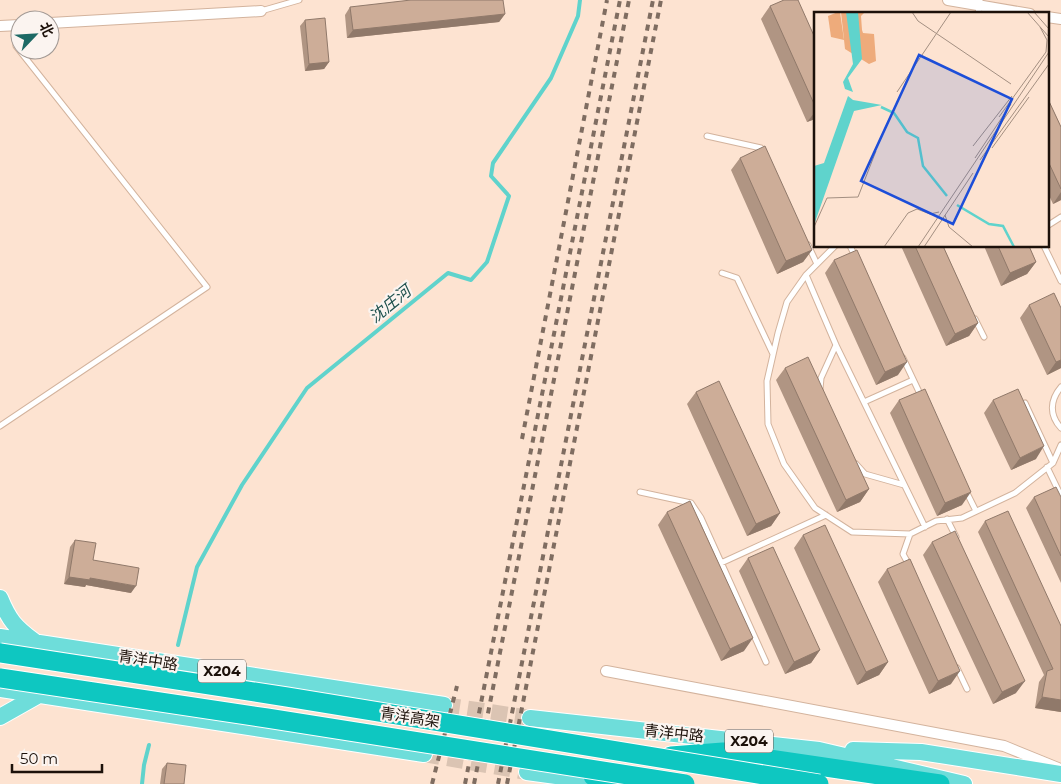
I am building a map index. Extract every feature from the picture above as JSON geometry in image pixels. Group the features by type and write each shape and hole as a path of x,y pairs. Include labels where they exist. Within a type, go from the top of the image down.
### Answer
{"highway":[{"name":"青洋高架","path":"0,653 662,757 818,784"},
{"name":"青洋高架","path":"0,678 529,766 685,784"},
{"path":"662,757 723,752 940,784"},
{"path":"529,766 622,784"}],"main road":[{"path":"0,598 15,627 38,644"},
{"name":"青洋中路","path":"0,637 444,705"},
{"path":"0,689 424,754"},
{"path":"0,717 39,695"},
{"name":"青洋中路","path":"530,718 819,750 964,784"},
{"path":"819,750 922,752 1061,774"},
{"path":"529,766 577,784"},
{"path":"529,766 613,784"}],"street":[{"path":"948,0 1017,12"},
{"path":"60,22 261,11"},
{"path":"1048,17 1061,19"},
{"path":"606,671 1004,746 1061,770"}],"lane":[{"path":"261,11 299,0"},
{"path":"0,426 207,287 27,60"},
{"path":"707,136 761,148 765,157"},
{"path":"1048,225 1061,217"},
{"path":"804,237 818,264"},
{"path":"833,248 806,275 787,302 767,381 768,424 784,464 815,508 852,532 910,534 936,521 962,518 1014,493 1053,463 1061,446"},
{"path":"851,248 859,264"},
{"path":"1045,248 1061,281"},
{"path":"722,273 737,278 773,354"},
{"path":"806,275 836,345 925,527"},
{"path":"972,313 984,338"},
{"path":"820,392 821,378 836,345"},
{"path":"901,353 926,406"},
{"path":"864,402 914,380"},
{"path":"1061,387 1053,400 1052,410 1054,419 1061,428"},
{"path":"1025,402 1053,463"},
{"path":"854,463 865,474 904,485"},
{"path":"1048,467 1061,496"},
{"path":"963,485 976,511"},
{"path":"640,492 691,503 701,518 766,662"},
{"path":"721,563 826,515"},
{"path":"948,519 960,546"},
{"path":"910,534 903,554 912,572"},
{"path":"954,662 967,689"}],"building":[{"path":"411,0 503,0 505,14 353,30 350,7"},
{"path":"784,0 798,0 814,36 814,104 770,6"},
{"path":"325,18 329,62 309,64 305,20"},
{"path":"1048,99 1061,127 1061,189 1048,161"},
{"path":"765,146 812,250 786,261 740,158"},
{"path":"916,248 944,248 978,323 955,334"},
{"path":"999,248 1030,248 1036,262 1010,273"},
{"path":"857,250 907,362 885,372 834,260"},
{"path":"1054,293 1061,308 1061,360 1056,362 1029,305"},
{"path":"808,357 869,489 846,500 785,368"},
{"path":"719,381 780,513 756,524 696,392"},
{"path":"925,389 971,492 945,503 899,400"},
{"path":"1018,389 1044,446 1020,458 993,400"},
{"path":"1056,487 1061,497 1061,556 1034,497"},
{"path":"690,501 753,638 730,649 667,512"},
{"path":"1008,511 1061,626 1061,700 1042,697 1047,671 1053,669 985,521"},
{"path":"825,525 888,662 866,672 803,535"},
{"path":"955,531 1025,681 1002,692 932,542"},
{"path":"75,540 96,543 93,560 139,568 136,586 90,578 90,580 69,577"},
{"path":"773,547 820,650 794,662 748,558"},
{"path":"910,559 960,671 938,681 887,569"},
{"path":"167,763 186,765 184,784 164,784"}],"waterway":[{"name":"沈庄河","path":"178,645 197,567 242,485 307,388 448,273 471,280 487,262 509,196 491,176 493,163 551,78 578,16 580,0"},
{"name":"沈庄河","path":"142,784 149,745"}],"tunnel":[{"path":"444,705 530,718"},
{"path":"424,754 527,772"}],"railway":[{"path":"522,439 607,0"},
{"path":"465,784 620,0"},
{"path":"474,784 629,0"},
{"path":"498,784 653,0"},
{"path":"507,784 661,0"},
{"path":"432,784 457,686"}]}
